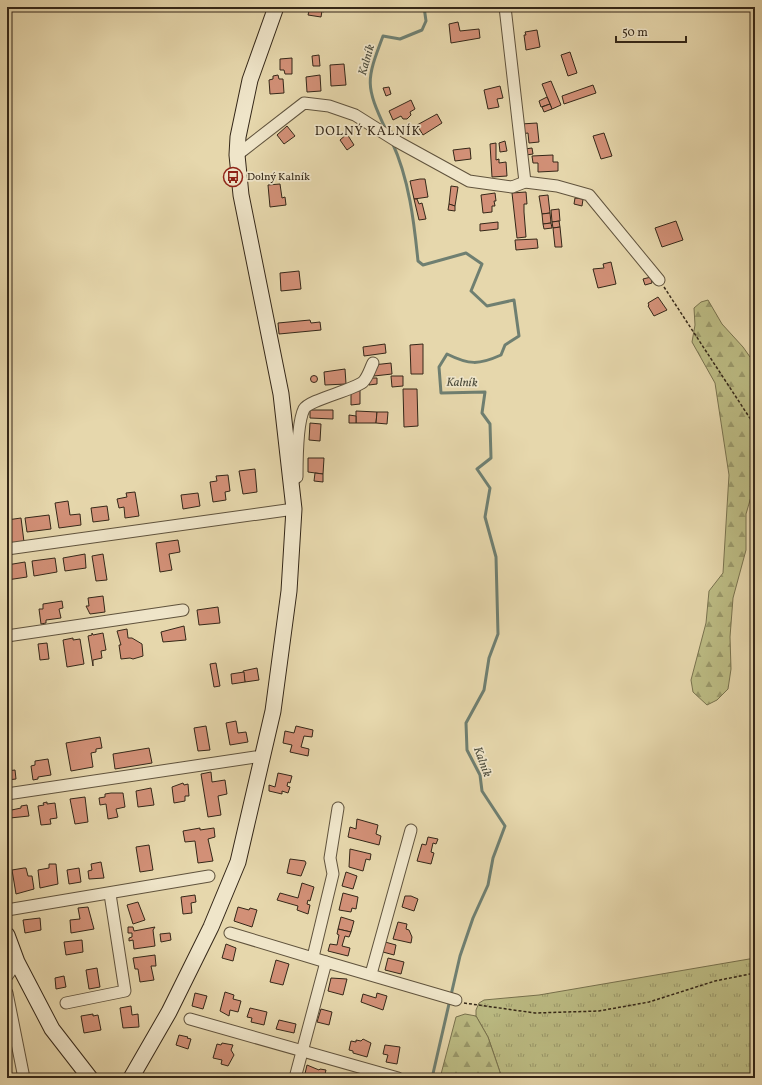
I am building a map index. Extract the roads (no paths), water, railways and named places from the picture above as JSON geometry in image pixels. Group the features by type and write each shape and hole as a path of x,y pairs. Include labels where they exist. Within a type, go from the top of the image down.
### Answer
{"street":[{"path":"131,1078 170,1012 214,920 238,862 273,711 289,591 294,509 281,394 241,195 237,155 238,137 250,80 276,7"},
{"path":"505,7 524,182"},
{"path":"237,155 304,103 329,106 355,115 398,142 469,181 512,187 524,182 557,186 589,195 659,280"},
{"path":"291,481 297,477 299,443 305,408 309,403 343,392 363,382 373,362"},
{"path":"7,549 294,509"},
{"path":"7,636 183,610"},
{"path":"7,794 262,756"},
{"path":"313,958 333,874 330,858 338,808"},
{"path":"371,974 411,830"},
{"path":"7,910 110,894 208,876"},
{"path":"66,1002 125,992 110,894"},
{"path":"230,933 456,1000"},
{"path":"7,935 17,962 52,1029 90,1078"},
{"path":"7,976 17,962"},
{"path":"295,1078 326,962"},
{"path":"7,993 24,1078"},
{"path":"190,1019 398,1078"}],"waterway":[{"name":"Kalník","path":"386,130 374,103 371,92 370,83 373,63 383,36 400,39 422,30 426,21 424,7"},
{"name":"Kalník","path":"392,142 407,185 415,231 418,261 423,265 466,253 482,264 471,291 487,306 514,300 519,336 505,345 501,355 486,361 468,362 447,354 439,367 441,393 485,392 482,413 490,424 491,458 477,469 490,488 485,517 496,557 498,634 489,658 484,690 466,723 467,750 480,775 482,791 505,826 493,858 488,885 473,918 460,956 432,1078"}],"place":[{"name":"Dolný Kalník","path":"233,177"}],"district":[{"name":"DOLNÝ KALNÍK","path":"368,132"}]}
